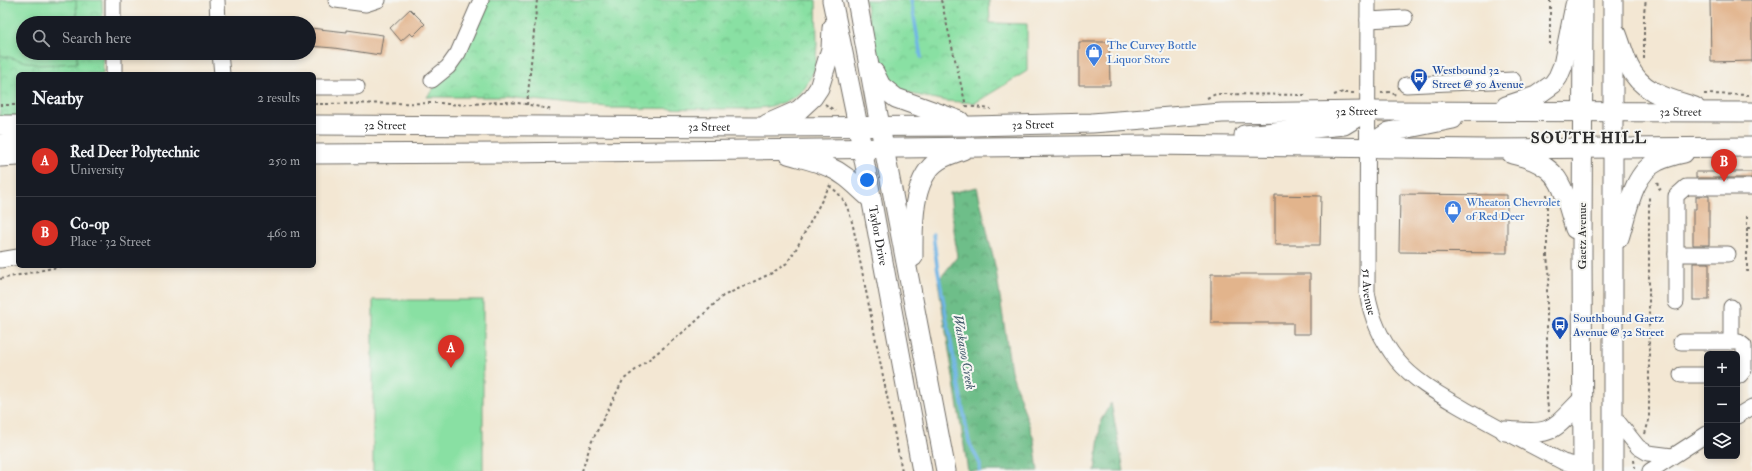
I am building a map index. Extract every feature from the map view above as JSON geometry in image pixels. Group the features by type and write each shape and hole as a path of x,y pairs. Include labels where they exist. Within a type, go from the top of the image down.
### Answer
{"main road":[{"name":"Taylor Drive","path":"857,0 946,471"},
{"path":"1366,147 1389,132 1494,111 1536,96 1553,84 1563,65 1576,0"},
{"name":"Gaetz Avenue","path":"1583,0 1582,400 1586,470"},
{"path":"1613,0 1613,471"},
{"name":"Taylor Drive","path":"833,2 862,148 922,471"},
{"path":"756,127 774,122 799,110 806,105 819,88 831,49 833,2"},
{"path":"1613,25 1629,66 1642,84 1666,98 1714,112"},
{"path":"866,52 881,86 887,93 896,98 972,126"},
{"path":"1147,145 1344,125 1367,111"},
{"name":"32 Street","path":"316,125 880,127 1092,123 1222,113 1367,111 1752,112"},
{"path":"0,125 16,125"},
{"path":"1614,257 1637,181 1643,172 1658,161 1752,135"},
{"path":"0,144 16,142"},
{"name":"32 Street","path":"316,154 1147,145 1485,149 1752,147"},
{"path":"912,295 914,213 923,177 935,163 946,156 973,147"},
{"path":"769,148 829,167 851,181 871,199"},
{"path":"1485,149 1526,157 1539,162 1551,171 1563,187 1582,252"},
{"path":"0,157 16,156"},
{"path":"1505,431 1535,433 1548,431 1563,421 1582,400"}],"street":[{"path":"113,0 113,16"},
{"path":"217,0 218,16"},
{"path":"336,0 366,4 378,0"},
{"path":"432,80 448,67 458,53 481,0"},
{"name":"51 Avenue","path":"1368,0 1366,147 1367,292 1370,310 1379,333 1397,360 1413,376 1438,394 1563,462 1586,470"},
{"path":"1368,20 1406,18"},
{"path":"114,60 114,72"},
{"path":"221,60 222,72"},
{"path":"1406,85 1513,80"},
{"path":"316,88 357,87"},
{"path":"1676,302 1676,196 1686,187 1752,187"},
{"path":"1676,254 1728,254"},
{"path":"0,260 16,256"},
{"path":"1731,307 1731,342"},
{"path":"1681,342 1739,342 1744,346 1744,370 1740,375"},
{"path":"1681,375 1704,375"},
{"path":"1740,414 1752,407"},
{"path":"1614,418 1638,447 1648,453 1672,456"},
{"path":"1650,471 1704,436"}],"path":[{"path":"316,104 441,103 462,105 476,102 504,102 527,105 537,0"},
{"path":"941,0 966,106"},
{"path":"1550,0 1550,50"},
{"path":"1643,66 1644,12 1646,0"},
{"path":"1333,95 1343,92 1344,94"},
{"path":"1214,96 1216,94 1310,95"},
{"path":"820,101 835,111"},
{"path":"0,105 16,105"},
{"path":"582,471 591,443 622,380 692,325 723,296 772,273 787,263 796,249 831,182"},
{"path":"829,186 839,193 843,199 847,206 853,226 902,471"},
{"path":"1547,190 1547,258 1550,277 1548,288 1547,401 1550,415"},
{"path":"1644,435 1649,420 1649,192"},
{"path":"1747,216 1747,271 1752,271"},
{"path":"1747,228 1752,228"},
{"path":"0,279 52,268"}],"green space":[{"path":"0,0 102,0 103,16 16,16 16,60 103,60 103,72 16,72 16,117 0,117"},
{"path":"0,0 76,0 77,16 16,16 16,59 0,55"},
{"path":"479,0 816,0 817,44 815,69 805,88 796,96 785,102 768,107 745,109 607,108 507,97 427,97 443,76"},
{"path":"865,0 989,0 990,23 1027,24 1027,71 975,103 946,101 916,95 899,89 886,78 878,66"},
{"path":"20,60 77,60 77,63 39,65"},
{"path":"977,187 996,270 1011,371 1034,440 1038,471 968,471 938,281 957,257 950,193"},
{"path":"373,300 483,300 483,471 373,471"},
{"path":"1111,403 1124,471 1095,471 1101,420"}],"building":[{"path":"1710,0 1752,0 1752,61 1711,62"},
{"path":"410,9 425,24 413,36 410,33 401,41 390,28"},
{"path":"316,29 347,32 347,30 383,35 380,55 316,47"},
{"name":"The Curvey Bottle Liquor Store","path":"1079,42 1109,42 1110,85 1079,85"},
{"path":"1696,172 1752,172 1752,178 1696,178"},
{"name":"Wheaton Chevrolet of Red Deer","path":"1400,194 1507,195 1507,253 1399,252"},
{"path":"1275,195 1321,196 1320,245 1275,245"},
{"path":"1696,196 1709,196 1709,245 1693,245 1693,209 1696,209"},
{"path":"1693,263 1709,263 1709,300 1693,300"},
{"path":"1211,274 1310,274 1310,334 1293,334 1293,323 1211,323"}],"waterway":[{"name":"Waskasoo Creek","path":"911,0 921,57"},
{"name":"Waskasoo Creek","path":"933,234 937,265 969,442 980,464 980,471"}],"place":[{"name":"The Curvey Bottle Liquor Store","path":"1094,67"},
{"name":"Westbound 32 Street @ 50 Avenue","path":"1419,92"},
{"name":"Co-op","path":"1724,182"},
{"name":"Wheaton Chevrolet of Red Deer","path":"1453,224"},
{"name":"Southbound Gaetz Avenue @ 32 Street","path":"1560,340"},
{"name":"Red Deer Polytechnic","path":"451,368"}],"district":[{"name":"SOUTH HILL","path":"1589,138"}]}
